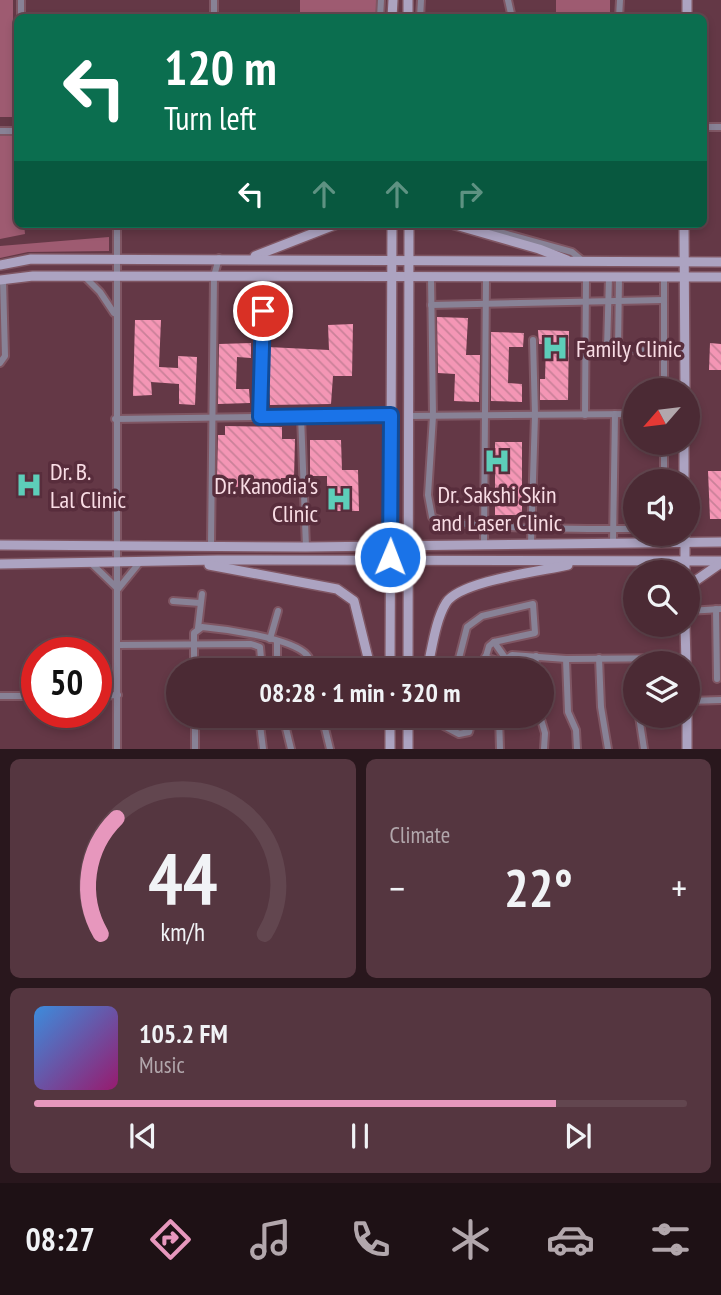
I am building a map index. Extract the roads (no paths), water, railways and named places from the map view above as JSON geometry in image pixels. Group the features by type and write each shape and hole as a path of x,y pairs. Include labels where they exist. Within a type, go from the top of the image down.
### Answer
{"street":[{"path":"117,228 117,749"},
{"path":"250,258 327,228"},
{"path":"390,658 392,228"},
{"path":"408,228 408,658"},
{"path":"466,228 539,249 571,262"},
{"path":"486,228 572,251 584,262"},
{"path":"684,228 685,378"},
{"path":"211,545 214,276 219,258"},
{"path":"0,265 32,259 219,258 408,263 721,262"},
{"path":"84,276 100,292 116,315"},
{"path":"0,363 5,356 2,280 84,276 721,277"},
{"path":"260,417 264,276"},
{"path":"431,277 433,416 428,495 432,517 439,521 485,524 623,529"},
{"path":"484,543 486,277"},
{"path":"585,415 586,277"},
{"path":"607,349 609,277"},
{"path":"618,350 619,277"},
{"path":"664,277 664,378"},
{"path":"431,305 664,300"},
{"path":"531,543 535,415 533,340"},
{"path":"585,349 665,351"},
{"path":"613,542 615,414"},
{"path":"408,416 623,414"},
{"path":"115,419 391,415"},
{"path":"302,416 306,547"},
{"path":"700,540 721,542"},
{"path":"0,545 390,547 623,541"},
{"path":"190,561 337,589 354,601 368,658"},
{"path":"0,564 190,561 623,561"},
{"path":"700,561 721,562"},
{"path":"118,589 140,562"},
{"path":"429,658 444,605 452,595 495,582 583,562"},
{"path":"700,577 721,562"},
{"path":"91,564 118,589"},
{"path":"194,658 202,594"},
{"path":"173,601 200,603"},
{"path":"459,658 467,627 482,616 533,604 535,633 494,642 485,657"},
{"path":"700,610 719,609 718,679"},
{"path":"275,658 273,640 278,611"},
{"path":"198,628 273,640 308,655 309,658"},
{"path":"494,642 501,658"},
{"path":"118,645 260,646 261,658"},
{"path":"508,658 512,654 623,660"},
{"path":"598,658 601,707 608,749"},
{"path":"566,659 568,712 576,730 577,749"},
{"path":"112,695 118,695"},
{"path":"0,696 21,696"},
{"path":"700,701 721,700"},
{"path":"195,728 195,749"},
{"path":"260,728 263,749"},
{"path":"286,728 291,749"},
{"path":"325,728 330,749"},
{"path":"386,728 390,746"},
{"path":"390,728 390,746"},
{"path":"408,728 408,749"},
{"path":"408,736 410,728"},
{"path":"448,728 459,734 470,732 471,728"},
{"path":"499,728 500,749"},
{"path":"544,728 544,749"},
{"path":"641,728 644,749"},
{"path":"687,728 687,749"}],"place":[{"name":"Family Clinic","path":"555,348"},
{"name":"Dr. Sakshi Skin and Laser Clinic","path":"497,461"},
{"name":"Dr. B. Lal Clinic","path":"29,485"},
{"name":"Dr. Kanodia's Clinic","path":"339,499"}]}
